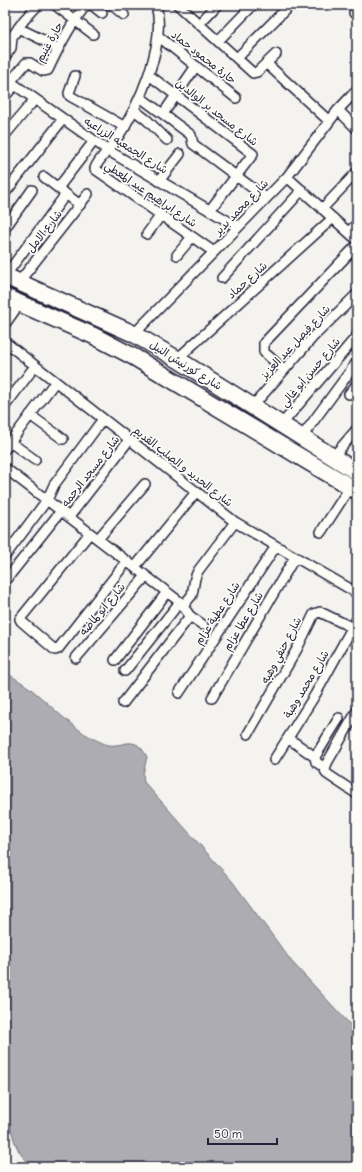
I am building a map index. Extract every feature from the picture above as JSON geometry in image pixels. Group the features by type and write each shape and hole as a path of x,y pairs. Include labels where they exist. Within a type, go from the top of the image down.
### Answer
{"highway":[{"name":"شارع كورنيش النيل","path":"10,278 134,334 177,359 357,472"},
{"name":"شارع كورنيش النيل","path":"5,297 94,336 134,357 354,489"}],"street":[{"path":"5,57 11,48 11,40 18,28 38,5"},
{"path":"55,5 93,34"},
{"name":"حارة غنيم","path":"10,81 26,63 30,63 44,71 47,71 57,49 75,19 86,5"},
{"path":"92,5 102,13"},
{"path":"112,5 124,15"},
{"path":"109,151 134,110 149,75 158,36 159,15 156,5"},
{"path":"179,5 254,73 276,54"},
{"path":"199,24 217,5"},
{"path":"218,41 253,5"},
{"path":"237,58 290,5"},
{"path":"18,28 57,49"},
{"name":"حارة محمود حماد","path":"158,36 236,98"},
{"path":"266,63 329,121"},
{"path":"163,114 196,66"},
{"name":"شارع مسجد بر الوالدين","path":"149,75 253,153 253,155 210,210"},
{"path":"75,76 69,93 70,96 125,127"},
{"path":"5,96 10,81"},
{"name":"شارع الجمعيه الزراعيه","path":"10,81 109,151 238,227"},
{"name":"شارع محمد بدير","path":"134,334 287,177 329,121 357,90"},
{"path":"140,97 191,135 193,144 266,198"},
{"path":"5,135 35,99"},
{"path":"134,110 147,120 167,140"},
{"path":"338,110 357,129"},
{"path":"5,193 63,119"},
{"path":"58,188 94,141"},
{"name":"شارع ابراهيم عبد المعطي","path":"109,151 96,166 96,171 214,252"},
{"path":"159,181 180,154"},
{"path":"322,209 357,172"},
{"path":"44,177 80,205"},
{"path":"287,177 357,240"},
{"path":"5,228 32,190"},
{"path":"222,278 302,190"},
{"path":"10,278 66,194"},
{"name":"شارع الامل","path":"10,278 80,205 88,194"},
{"path":"147,234 161,215"},
{"name":"شارع حماد","path":"177,359 333,218"},
{"path":"348,232 357,224"},
{"path":"177,255 192,237"},
{"path":"284,370 264,352 263,346 265,340 357,245"},
{"name":"شارع فيصل عبد العزيز","path":"252,407 313,337 357,294"},
{"path":"5,324 20,303"},
{"name":"شارع حسن أبو غالي","path":"281,425 357,336"},
{"name":"شارع الحديد و الصلب القديم","path":"5,342 235,522 357,593"},
{"path":"301,438 357,362"},
{"path":"5,406 35,366"},
{"path":"34,460 8,446 55,382"},
{"path":"349,394 357,384"},
{"path":"30,415 63,439"},
{"path":"5,556 47,500 54,485 103,419"},
{"path":"333,457 357,429"},
{"name":"شارع مسجد الرحمه","path":"69,517 129,440"},
{"path":"7,473 47,500 135,567 182,604 190,616 203,625"},
{"path":"98,539 145,484"},
{"path":"321,532 354,489"},
{"path":"135,567 196,492"},
{"path":"5,581 61,511"},
{"path":"125,671 182,604 192,595 195,578 198,571 235,522"},
{"path":"90,533 20,619 56,650 127,561"},
{"name":"شارع عطية عزام","path":"179,693 276,546"},
{"name":"شارع عطا عزام","path":"212,698 295,557"},
{"name":"شارع ابو لماضه","path":"76,658 146,576"},
{"path":"115,660 167,592"},
{"name":"شارع حنفي وهبه","path":"248,734 297,649 314,614 320,612 352,628"},
{"path":"123,704 190,616"},
{"name":"شارع محمد وهبة","path":"274,760 315,695 357,619"},
{"path":"325,768 357,711"},
{"path":"315,757 339,718"},
{"path":"288,738 315,757 316,762 325,768 327,774 357,794"}],"shaded area":[{"path":"5,672 31,689 66,720 94,739 111,745 132,743 142,749 147,757 143,774 144,782 232,881 292,962 357,1032 357,1167 36,1167 22,1156 14,1140 5,1105"}]}
